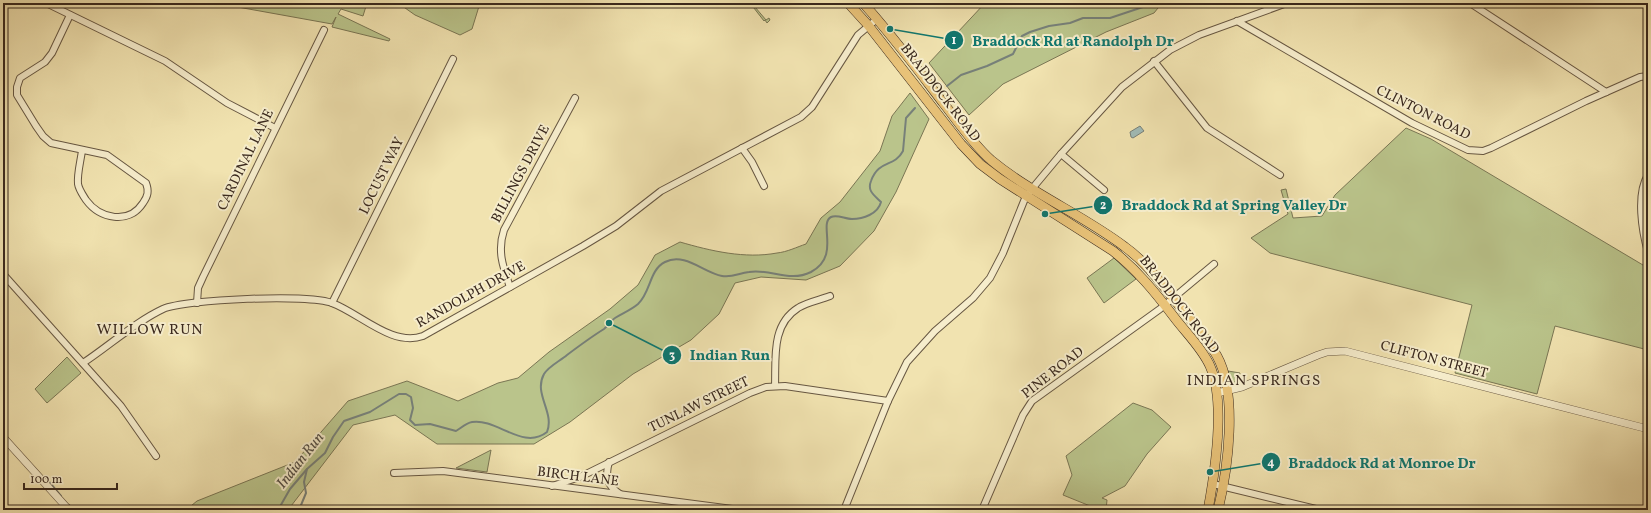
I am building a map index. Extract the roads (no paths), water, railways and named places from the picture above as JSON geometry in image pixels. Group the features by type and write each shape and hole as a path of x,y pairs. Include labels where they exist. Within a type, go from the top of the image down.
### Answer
{"main road":[{"name":"BRADDOCK ROAD","path":"848,3 971,155 991,174 1113,250 1126,261 1146,281 1209,364 1217,393 1217,454 1208,510"},
{"name":"BRADDOCK ROAD","path":"863,3 980,148 1006,172 1126,247 1149,269 1173,298 1217,357 1227,391 1228,442 1224,487 1218,510"}],"street":[{"path":"46,3 166,61 227,103 275,128"},
{"path":"844,510 888,401 902,371 915,352 973,298 990,278 1003,253 1026,196 1061,154 1122,88 1154,61 1183,43 1287,3"},
{"path":"1470,3 1606,92"},
{"path":"70,15 52,53 45,62 20,78 17,95 43,136 51,143 107,155 146,183 148,190 147,197 137,212 125,217 100,214 93,209 80,190 78,183 82,150"},
{"name":"RANDOLPH DRIVE","path":"82,363 162,310 181,304 197,302 284,298 306,299 332,303 390,334 410,339 430,332 616,226 661,192 806,114 818,98 850,46 876,19"},
{"name":"CLINTON ROAD","path":"1237,21 1412,124 1460,146 1475,151 1491,148 1606,92 1640,77 1648,76"},
{"name":"CARDINAL LANE","path":"197,302 198,288 203,277 324,30"},
{"name":"LOCUST WAY","path":"332,303 453,59"},
{"path":"1154,61 1207,128 1217,136 1280,175"},
{"name":"BILLINGS DRIVE","path":"510,287 501,258 501,240 504,230 575,98"},
{"path":"742,148 752,162 764,186"},
{"path":"1061,154 1104,190"},
{"path":"1648,175 1644,182 1641,194 1648,252"},
{"name":"PINE ROAD","path":"982,510 1022,415 1032,401 1165,305 1214,264"},
{"path":"3,274 121,406 156,456"},
{"path":"775,386 777,339 783,321 798,308 830,296"},
{"name":"CLIFTON STREET","path":"1217,393 1272,376 1327,352 1345,351 1648,430"},
{"name":"TUNLAW STREET","path":"552,486 580,477 750,393 775,386 804,388 888,401"},
{"path":"3,437 69,510"},
{"path":"609,462 606,476 607,481 614,490 621,495"},
{"name":"BIRCH LANE","path":"394,473 443,471 740,510"},
{"path":"1213,484 1320,510"}],"water":[{"path":"1140,126 1144,131 1133,138 1131,137 1130,132"}],"waterway":[{"name":"Indian Run","path":"947,86 961,75 987,66 1013,54 1022,36 1030,32 1049,26 1070,23 1083,18 1110,18 1143,7 1156,6 1159,3"},
{"name":"Indian Run","path":"278,510 290,489 307,469 325,453 333,437 344,421 370,412 399,394 406,394 411,397 413,408 410,420 415,425 430,424 456,431 466,424 481,422 510,433 529,438 538,437 547,432 549,425 548,417 541,389 541,381 546,371 604,329 613,319 638,304 645,294 656,270 665,262 672,260 687,261 722,276 732,276 757,271 787,276 803,275 811,272 820,265 825,258 827,249 827,226 831,217 836,216 852,219 861,218 870,215 877,210 881,202 870,188 871,181 878,169 895,160 903,151 906,118 915,108"},
{"path":"299,510 306,493 304,482 307,469"},
{"path":"45,477 61,496"},
{"path":"69,505 74,510"}],"place":[{"name":"Braddock Rd at Randolph Dr","path":"890,29"},
{"name":"Braddock Rd at Spring Valley Dr","path":"1045,214"},
{"name":"Indian Run","path":"609,323"},
{"name":"Braddock Rd at Monroe Dr","path":"1210,472"}],"district":[{"name":"WILLOW RUN","path":"150,330"},
{"name":"INDIAN SPRINGS","path":"1254,381"}]}
